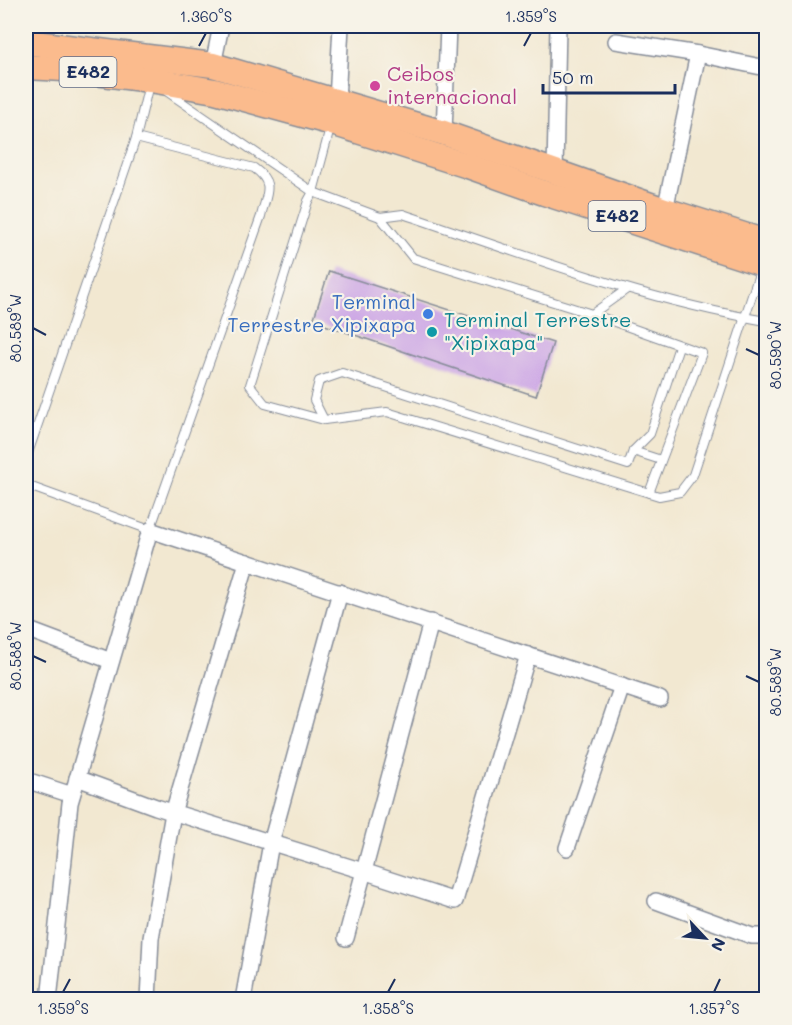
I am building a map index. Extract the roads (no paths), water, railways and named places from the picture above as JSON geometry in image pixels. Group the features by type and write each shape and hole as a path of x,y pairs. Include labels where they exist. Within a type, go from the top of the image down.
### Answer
{"highway":[{"name":"E482","path":"26,42 213,65 468,166 544,193 765,257"},
{"name":"E482","path":"26,67 64,69 150,80 444,133 665,210 765,257"}],"street":[{"path":"213,65 221,26"},
{"path":"334,112 341,26"},
{"path":"444,133 448,26"},
{"path":"555,171 558,26"},
{"path":"616,40 766,68"},
{"path":"665,210 698,54"},
{"path":"49,999 68,814 72,795 150,530 660,699"},
{"path":"148,999 151,938 173,813 247,562"},
{"path":"243,999 271,843 340,592"},
{"path":"346,938 431,622"},
{"path":"26,629 111,661"},
{"path":"77,778 173,813 455,901 528,655"},
{"path":"567,848 622,686"},
{"path":"26,780 72,795"},
{"path":"656,901 752,936 766,936"}],"lane":[{"path":"26,459 136,138 150,80 313,192 380,217 403,214 627,289 766,321"},
{"path":"334,112 313,192 250,385 265,404 324,420 387,412 659,496 680,492 693,476 765,257"},
{"path":"26,485 150,530 261,216 268,186 264,175 254,168 136,138"},
{"path":"380,217 413,258 592,314 702,353 649,493"},
{"path":"592,314 627,289"},
{"path":"324,420 314,400 319,381 342,373 628,465 633,451 650,434 680,346"},
{"path":"633,451 661,460"}],"place":[{"name":"Ceibos internacional","path":"375,86"},
{"name":"Terminal Terrestre Xipixapa","path":"428,314"},
{"name":"Terminal Terrestre \"Xipixapa\"","path":"432,332"}]}
